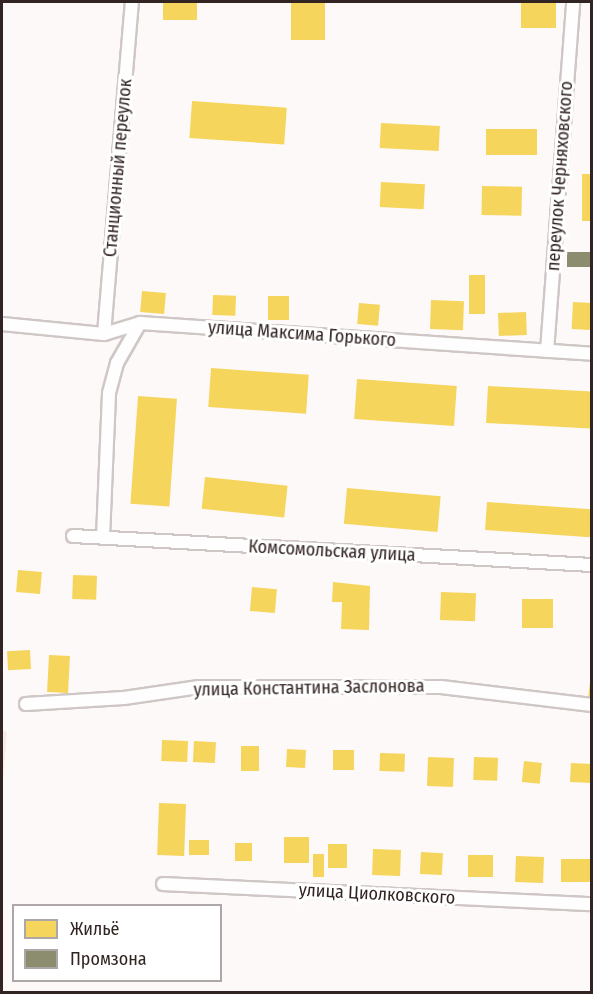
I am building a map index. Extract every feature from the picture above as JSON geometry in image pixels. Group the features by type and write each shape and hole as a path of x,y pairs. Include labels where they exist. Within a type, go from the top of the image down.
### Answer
{"street":[{"name":"Станционный переулок","path":"104,334 132,2"},
{"name":"переулок Черняховского","path":"547,351 573,2"},
{"name":"улица Максима Горького","path":"8,324 104,334 140,322 591,354"},
{"path":"103,537 109,393 117,363 140,322"},
{"name":"Комсомольская улица","path":"73,536 591,565"},
{"name":"улица Константина Заслонова","path":"26,704 124,698 199,687 441,687 591,705"},
{"name":"улица Циолковского","path":"163,884 591,904"}],"shaded area":[{"path":"2,729 7,733 2,790"}],"building: Жильё":[{"path":"163,2 197,2 197,20 163,20"},
{"path":"291,2 325,2 325,40 291,40"},
{"path":"521,2 556,2 556,28 521,28"},
{"path":"192,101 287,108 284,145 189,138"},
{"path":"381,123 440,126 439,151 380,148"},
{"path":"486,129 537,129 537,155 486,155"},
{"path":"582,174 592,174 592,221 582,221"},
{"path":"381,182 425,184 424,209 380,207"},
{"path":"482,186 522,187 521,216 481,215"},
{"path":"469,275 485,275 485,314 469,314"},
{"path":"142,291 166,293 164,314 140,312"},
{"path":"213,295 236,296 235,316 212,315"},
{"path":"268,296 289,296 289,320 268,320"},
{"path":"431,300 464,301 463,330 430,329"},
{"path":"573,302 592,303 591,330 572,329"},
{"path":"359,303 380,305 378,326 357,324"},
{"path":"526,312 527,335 499,336 498,313"},
{"path":"211,368 309,375 306,414 208,407"},
{"path":"357,379 457,386 454,426 354,419"},
{"path":"488,386 592,391 590,428 486,423"},
{"path":"138,396 177,399 169,506 130,504"},
{"path":"205,477 288,486 284,518 202,509"},
{"path":"347,488 441,496 438,532 344,524"},
{"path":"487,502 592,509 590,537 485,530"},
{"path":"18,570 42,572 40,594 16,592"},
{"path":"73,575 97,576 96,600 72,599"},
{"path":"333,582 370,586 369,630 341,629 342,602 332,602"},
{"path":"252,587 277,589 275,613 250,611"},
{"path":"441,592 476,593 475,621 440,620"},
{"path":"522,599 553,599 553,628 522,628"},
{"path":"30,650 31,669 8,670 7,651"},
{"path":"49,655 70,656 68,693 47,692"},
{"path":"590,682 592,682 592,698 588,698"},
{"path":"162,740 188,741 187,762 161,761"},
{"path":"194,741 216,742 215,763 193,762"},
{"path":"241,746 259,746 259,771 241,771"},
{"path":"287,749 306,750 305,768 286,767"},
{"path":"333,750 354,750 354,770 333,770"},
{"path":"380,753 405,754 404,772 379,771"},
{"path":"428,757 454,758 453,787 427,786"},
{"path":"474,757 498,758 497,781 473,780"},
{"path":"524,761 542,763 540,784 522,782"},
{"path":"571,763 592,764 591,783 570,782"},
{"path":"159,803 186,804 184,856 157,855"},
{"path":"284,837 309,837 309,863 284,863"},
{"path":"189,840 209,840 209,855 189,855"},
{"path":"235,843 252,843 252,861 235,861"},
{"path":"328,844 347,844 347,868 328,868"},
{"path":"373,849 401,850 400,876 372,875"},
{"path":"421,852 443,853 442,875 420,874"},
{"path":"313,854 324,854 324,877 313,877"},
{"path":"468,855 493,855 493,877 468,877"},
{"path":"516,856 544,857 543,883 515,882"},
{"path":"561,859 592,859 592,882 561,882"}],"building: Промзона":[{"path":"567,252 590,252 590,267 567,267"}]}
